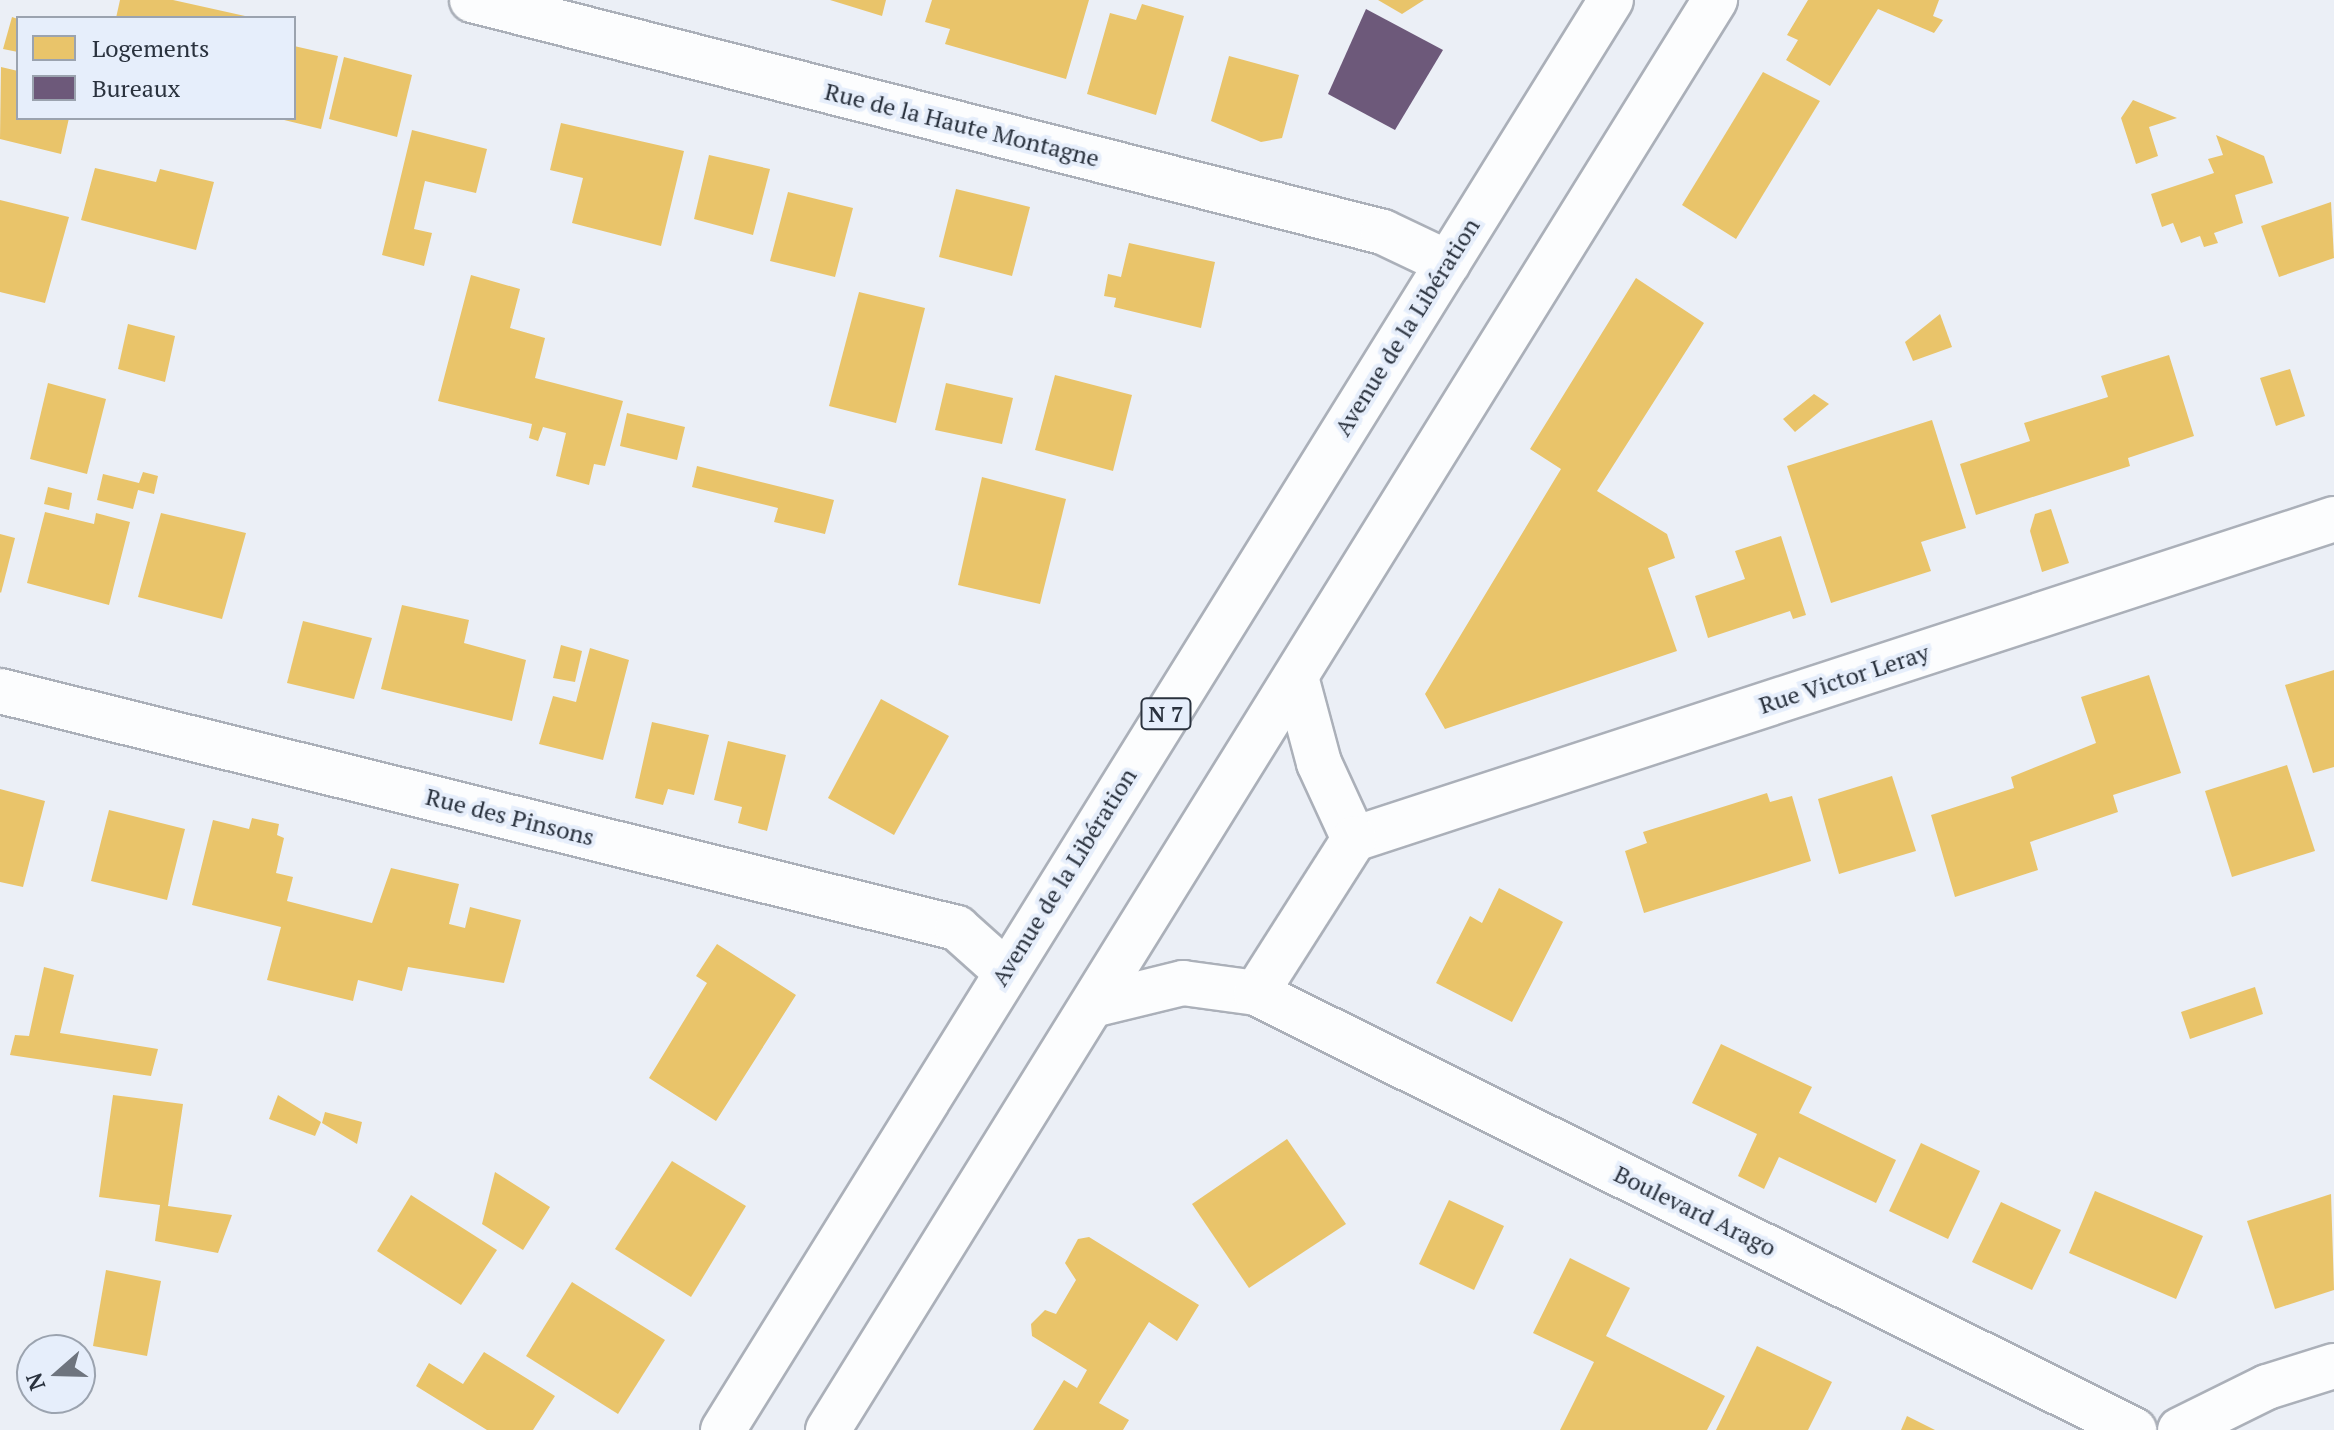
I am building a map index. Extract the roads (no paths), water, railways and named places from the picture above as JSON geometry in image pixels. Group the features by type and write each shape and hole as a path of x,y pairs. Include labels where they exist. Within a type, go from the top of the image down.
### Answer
{"street":[{"name":"Rue de la Haute Montagne","path":"472,0 1383,232 1448,263"},
{"name":"Avenue de la Libération","path":"723,1430 1005,971 1611,0"},
{"path":"828,1430 1715,0"},
{"name":"Rue Victor Leray","path":"1354,839 2334,519"},
{"path":"1256,993 1354,839 1319,763 1296,677"},
{"name":"Rue des Pinsons","path":"0,691 957,928 1005,971"},
{"name":"Boulevard Arago","path":"1093,1005 1183,983 1256,993 2134,1430"},
{"path":"2180,1430 2267,1387 2334,1366"}]}
